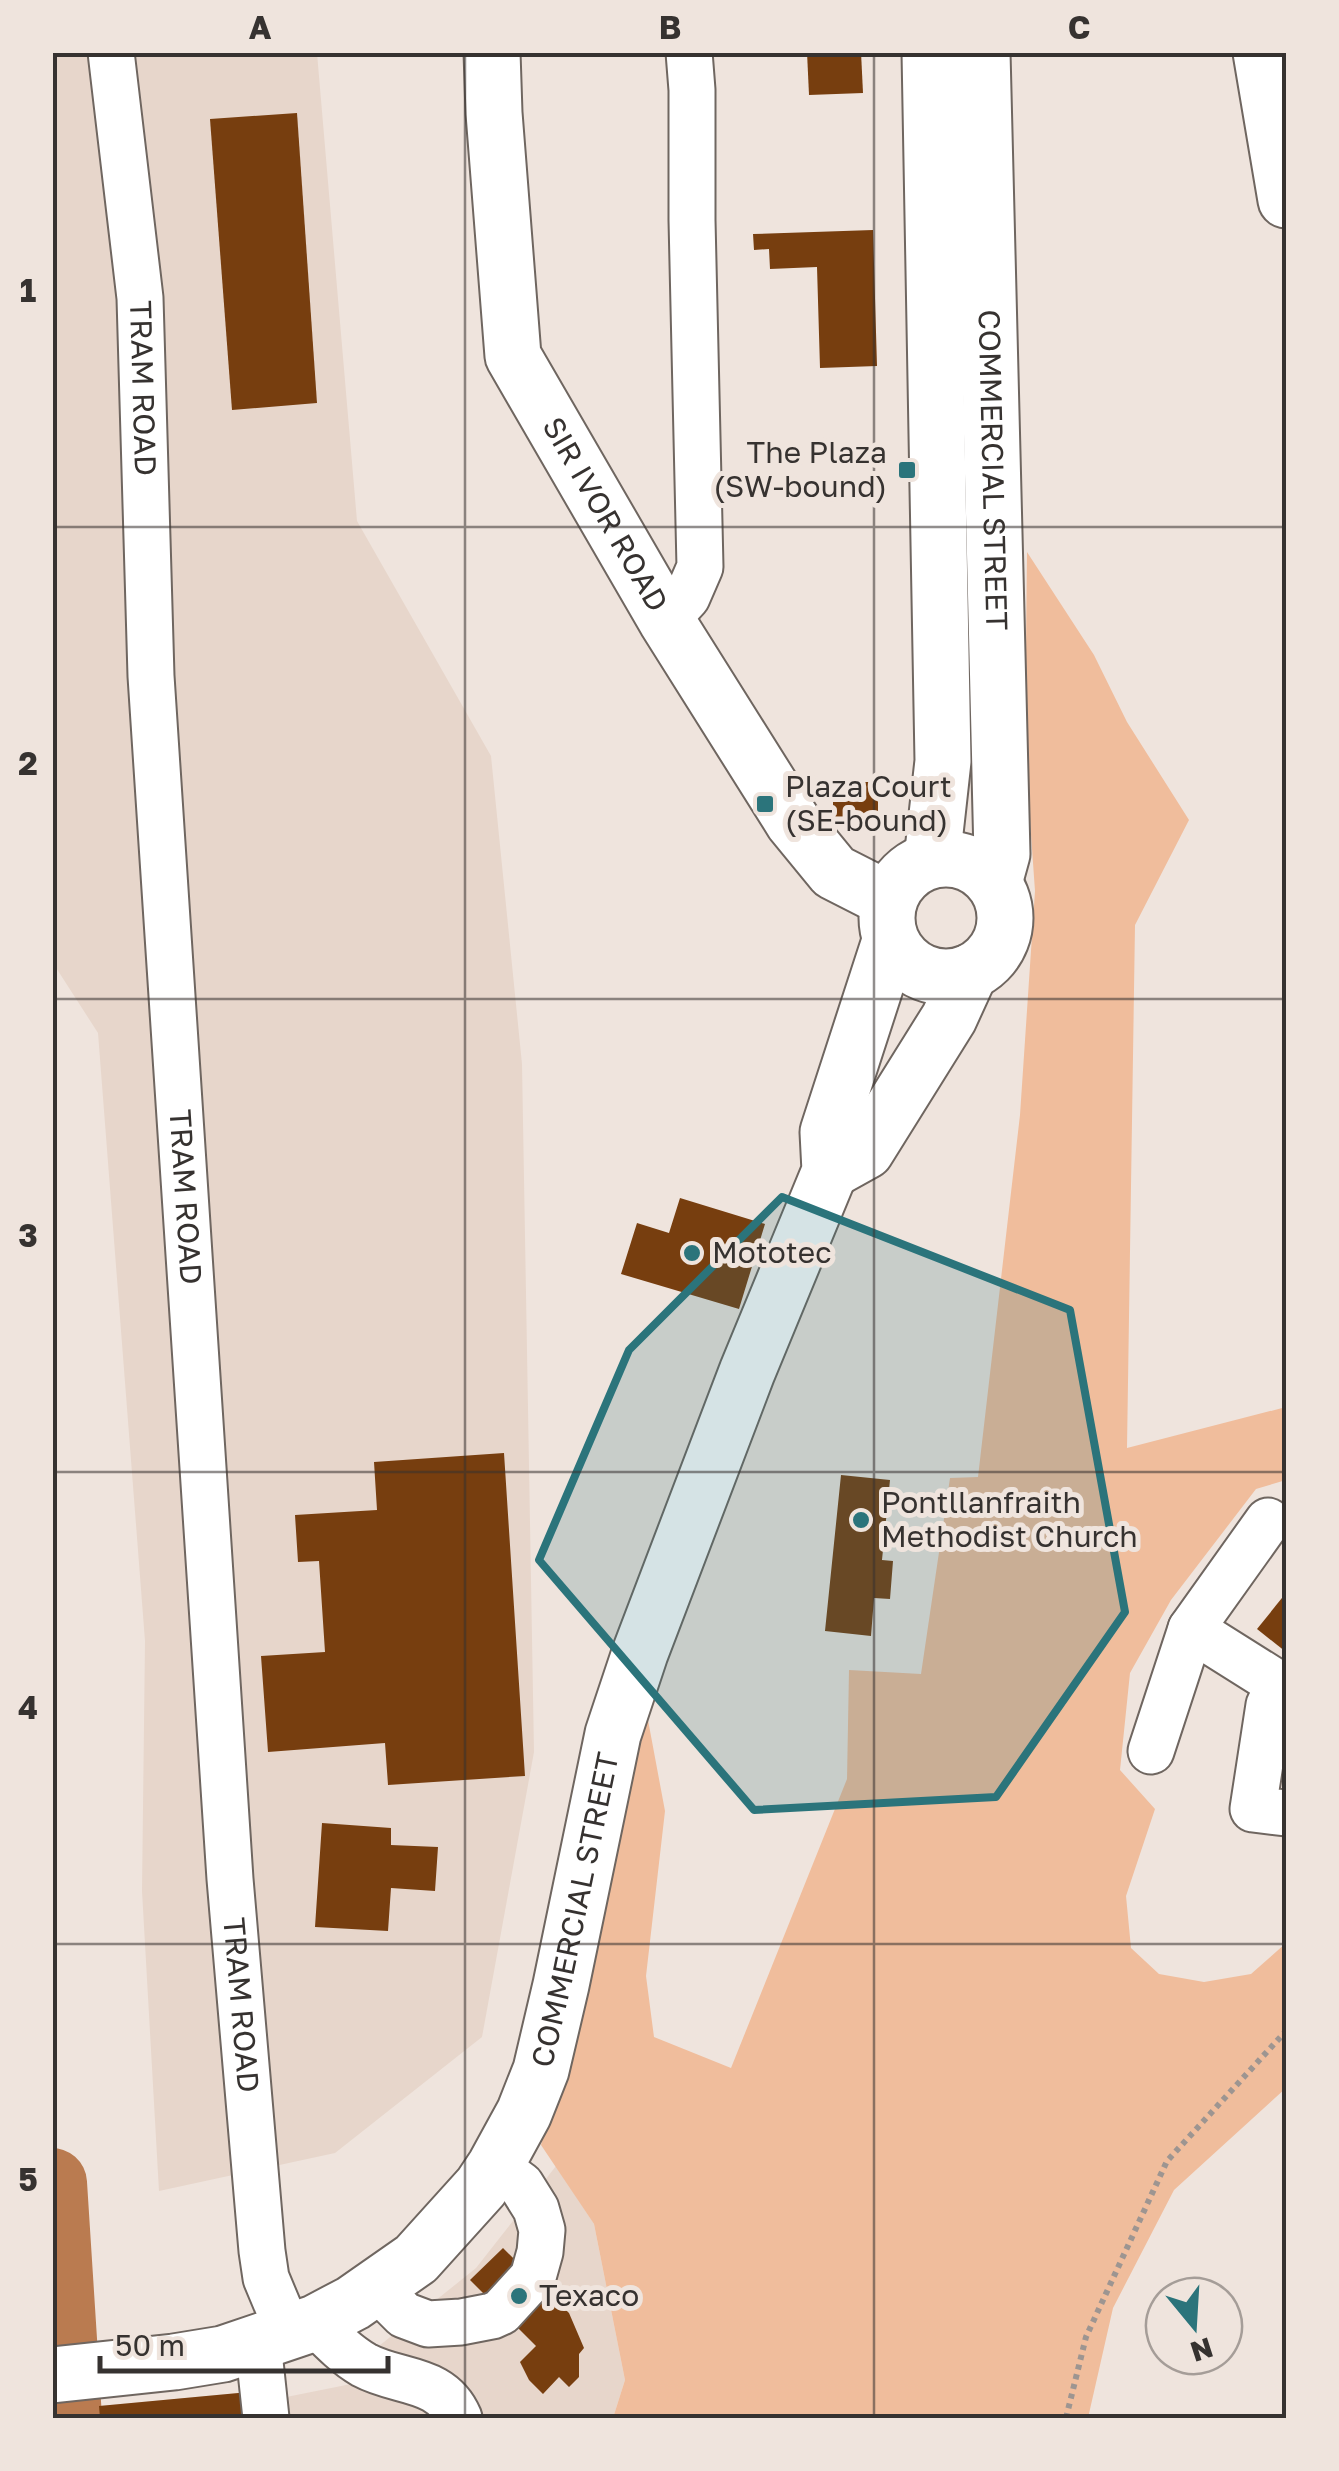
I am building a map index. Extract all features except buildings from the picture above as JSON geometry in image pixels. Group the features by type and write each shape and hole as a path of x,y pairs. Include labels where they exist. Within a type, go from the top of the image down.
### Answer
{"main road":[{"name":"SIR IVOR ROAD","path":"492,52 512,356 666,620 792,822 834,872 890,921"},
{"name":"COMMERCIAL STREET","path":"77,2372 223,2354 287,2333 376,2288 416,2259 481,2187 524,2112 541,2070 613,1734 746,1372 830,1171 828,1132 898,882 914,868 932,860 943,761 930,52"},
{"name":"COMMERCIAL STREET","path":"830,1171 866,1151 949,1018 970,972 988,959 1000,942 1005,922 1003,902 994,884 1002,854 982,52"},
{"path":"1261,52 1286,200"},
{"path":"932,860 953,859 980,869 994,884"},
{"path":"890,921 902,958 923,973 944,978 970,972"}],"street":[{"name":"TRAM ROAD","path":"111,52 140,298 151,676 232,1899 262,2252 266,2278 287,2333"},
{"path":"666,620 687,598 700,567 689,52"},
{"path":"1151,1751 1192,1629 1268,1521"},
{"path":"1192,1629 1280,1685 1269,1706 1253,1808 1286,1813"},
{"path":"376,2288 404,2315 428,2324 502,2312 533,2277 542,2230 536,2209 521,2185 495,2166"},
{"path":"266,2418 287,2333 342,2351 366,2366 436,2389 459,2418"}],"path":[{"path":"1066,2418 1086,2337 1168,2161 1286,2032"}],"highlighted area":[{"path":"782,1197 1070,1310 1125,1612 996,1797 754,1810 539,1560 629,1350"}],"shaded area":[{"path":"53,53 317,53 357,521 491,756 522,1064 534,1752 482,2037 335,2153 159,2191 142,1891 145,1641 98,1033 53,963"},
{"path":"1027,552 1094,655 1127,722 1189,820 1135,925 1127,1448 1286,1407 1286,1480 1256,1489 1171,1600 1130,1673 1120,1770 1155,1809 1126,1896 1131,1948 1159,1974 1204,1982 1251,1974 1286,1943 1286,2088 1174,2190 1113,2308 1088,2418 613,2418 625,2380 594,2224 541,2145 645,1704 665,1811 646,1976 654,2037 731,2068 847,1779 849,1670 921,1674 950,1478 978,1477 1020,1115 1035,891 1025,749"},
{"path":"556,2166 594,2224 625,2380 613,2418 100,2418 99,2406 249,2392 251,2404 366,2381 379,2346 476,2268"}],"waterway":[{"path":"52,2183 67,2418"}],"place":[{"name":"The Plaza (SW-bound)","path":"907,470"},
{"name":"Plaza Court (SE-bound)","path":"765,804"},
{"name":"Mototec","path":"692,1253"},
{"name":"Pontllanfraith Methodist Church","path":"861,1520"},
{"name":"Texaco","path":"519,2296"}]}
